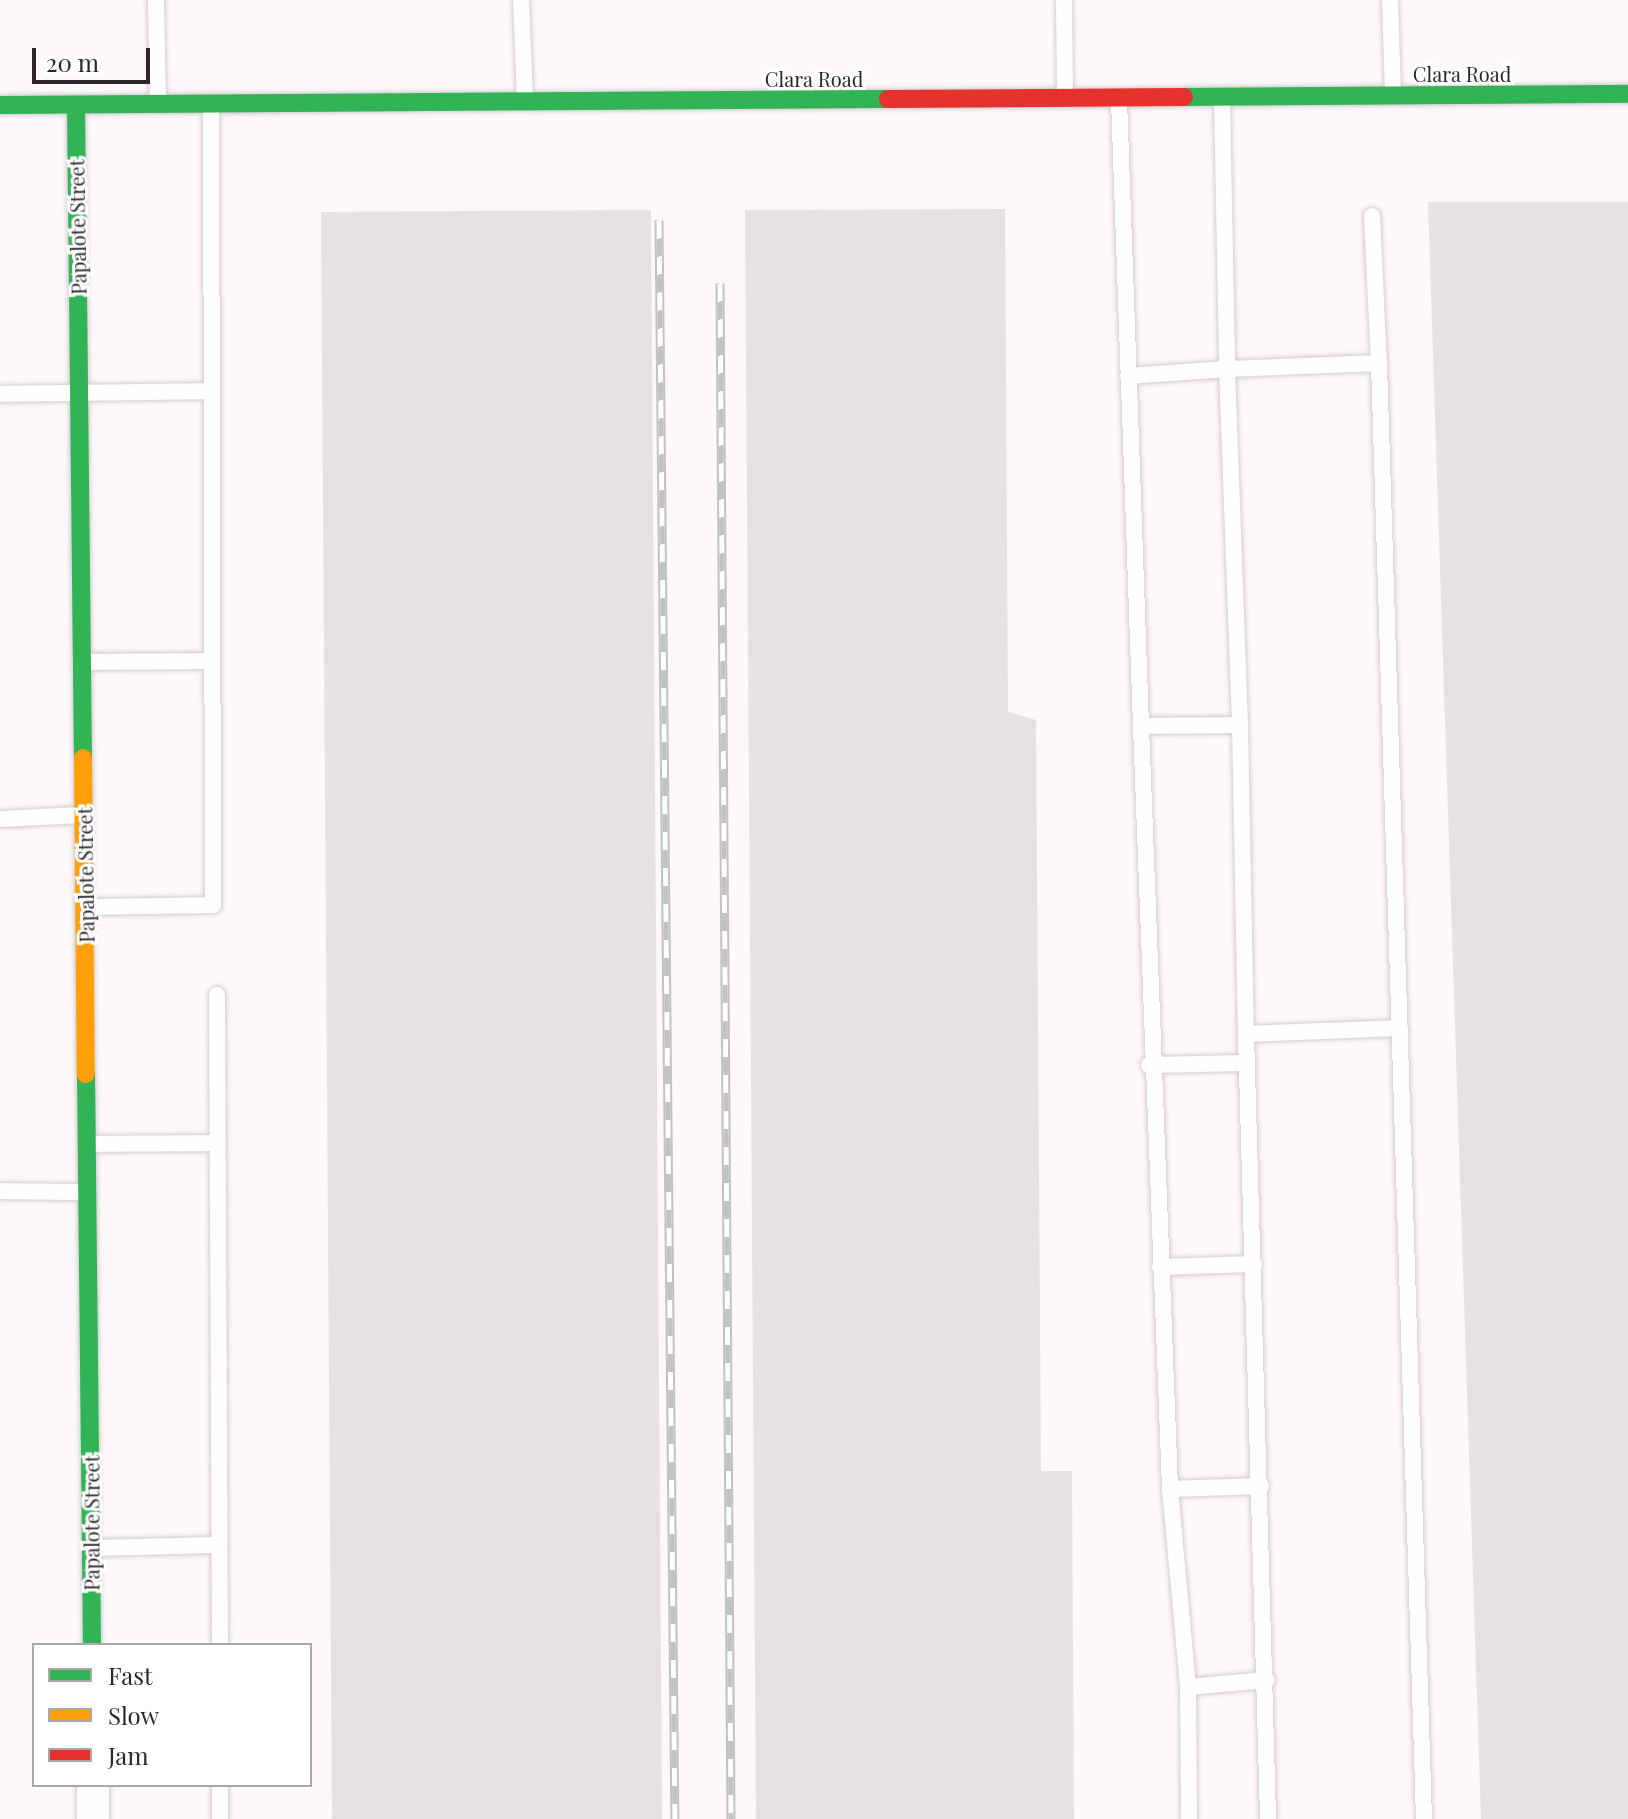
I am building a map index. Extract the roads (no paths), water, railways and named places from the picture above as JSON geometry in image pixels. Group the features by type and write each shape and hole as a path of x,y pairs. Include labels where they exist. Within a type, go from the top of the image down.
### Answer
{"street":[{"name":"Clara Road","path":"0,105 1628,94"},
{"name":"Papalote Street","path":"76,105 92,1643"},
{"path":"93,1787 93,1819"}],"lane":[{"path":"156,0 158,104"},
{"path":"521,0 525,102"},
{"path":"1064,0 1065,98"},
{"path":"1390,0 1393,96"},
{"path":"1222,97 1227,369 1267,1680 1268,1819"},
{"path":"1119,98 1141,726 1149,1065 1170,1489 1188,1687 1189,1819"},
{"path":"85,907 213,905 211,104"},
{"path":"1372,216 1424,1819"},
{"path":"1128,376 1379,363"},
{"path":"0,394 212,391"},
{"path":"82,662 212,661"},
{"path":"1141,726 1240,725"},
{"path":"0,819 84,815"},
{"path":"217,995 220,1643"},
{"path":"1246,1034 1400,1028"},
{"path":"1149,1065 1247,1063"},
{"path":"88,1144 217,1143"},
{"path":"0,1191 88,1192"},
{"path":"1160,1267 1254,1264"},
{"path":"1170,1489 1261,1486"},
{"path":"91,1548 219,1545"},
{"path":"1188,1687 1267,1680"},
{"path":"220,1787 220,1819"}],"railway":[{"path":"659,220 675,1819"},
{"path":"720,283 731,1819"}]}
